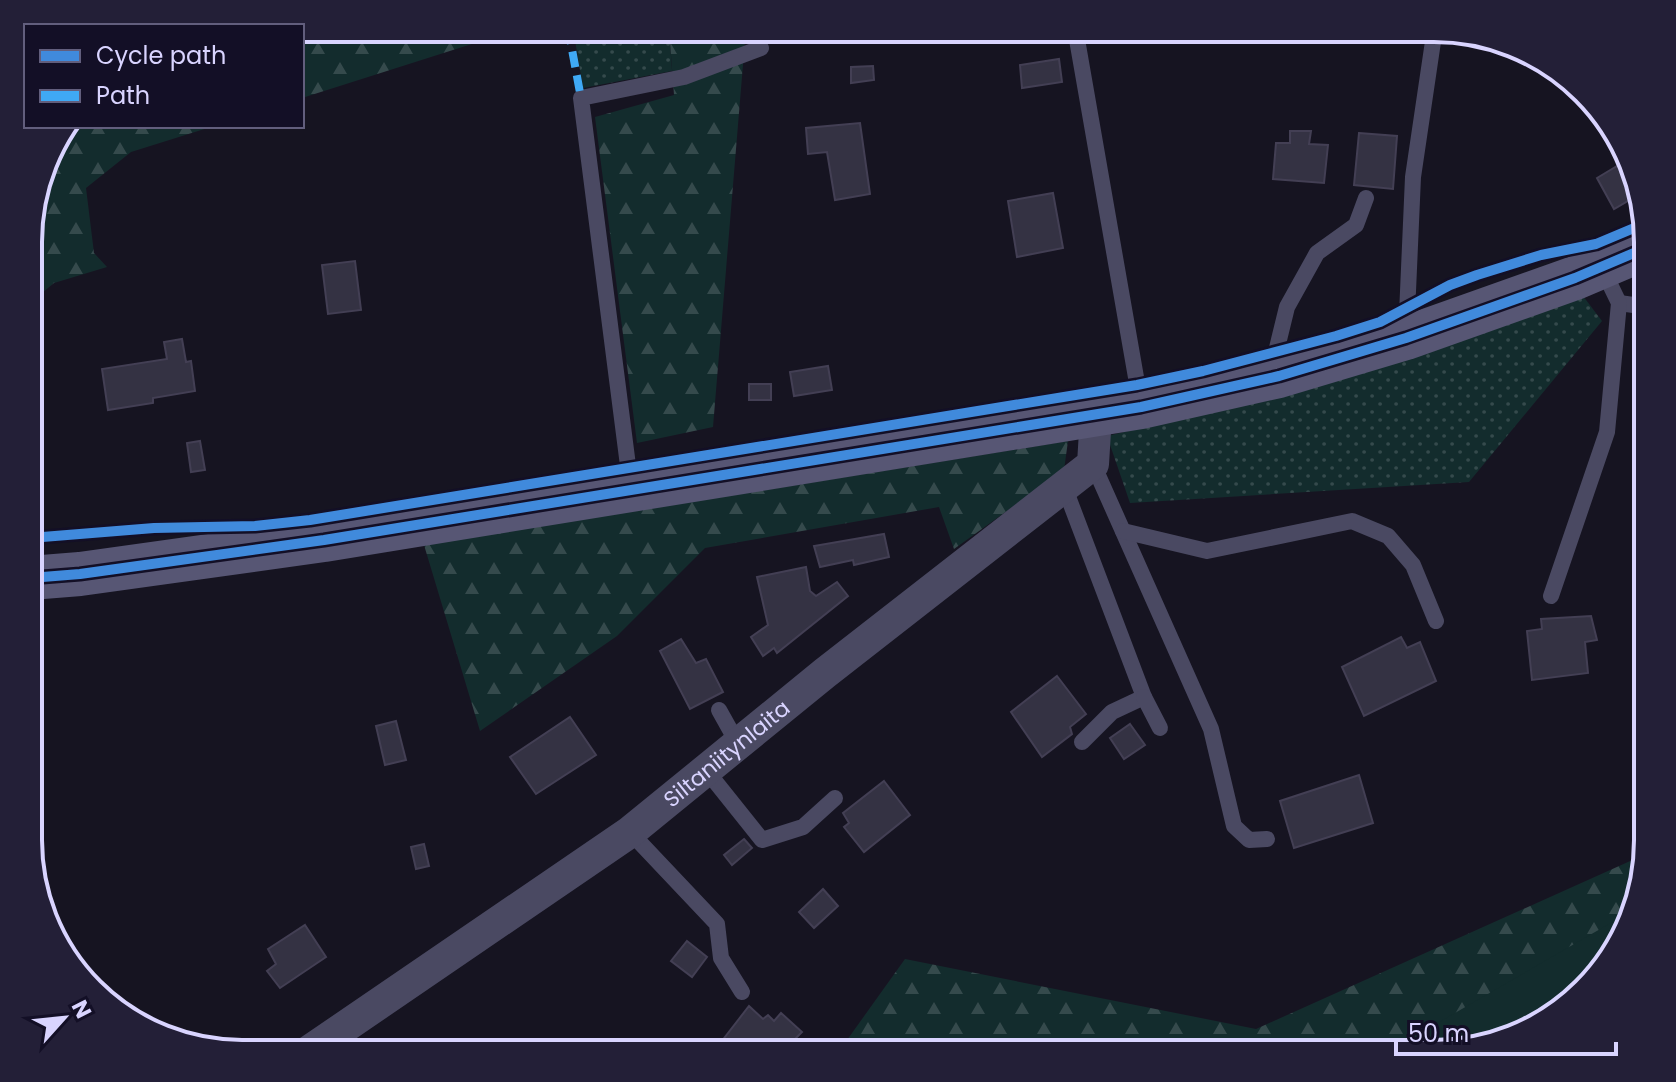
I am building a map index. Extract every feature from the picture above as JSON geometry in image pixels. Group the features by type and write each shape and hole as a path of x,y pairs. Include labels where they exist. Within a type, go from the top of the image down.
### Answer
{"street":[{"path":"42,577 324,540 1141,407 1279,376 1406,338 1611,285 1634,261"},
{"path":"1093,464 1096,415"},
{"name":"Siltaniitynlaita","path":"325,1040 630,832 1093,464"}],"lane":[{"path":"1077,42 1141,407"},
{"path":"1406,338 1413,177 1433,42"},
{"path":"631,490 581,98 684,77 761,48"},
{"path":"1279,376 1276,352 1287,307 1317,253 1356,225 1366,198"},
{"path":"1551,596 1607,432 1611,285 1634,299"},
{"path":"1093,464 1211,729 1234,826 1249,840 1267,839"},
{"path":"1064,486 1144,697 1160,728"},
{"path":"1123,531 1207,551 1352,521 1388,536 1413,565 1436,621"},
{"path":"1082,742 1112,712 1144,697"},
{"path":"719,710 738,744"},
{"path":"706,770 762,840 803,827 835,798"},
{"path":"630,832 717,924 721,958 742,992"}],"green space":[{"path":"304,42 478,42 304,97"},
{"path":"575,42 670,42 672,71 583,88"},
{"path":"670,42 745,42 713,427 637,443 595,117 674,95"},
{"path":"78,128 208,128 131,152 86,188 94,253 107,267 54,283 42,293 46,203 57,165"},
{"path":"1583,296 1602,321 1469,482 1130,503 1107,436 1315,387"},
{"path":"1068,441 1064,470 954,549 939,507 705,548 617,636 480,731 424,545"},
{"path":"1633,860 1623,905 1613,929 1584,972 1566,990 1534,1013 1511,1025 1473,1036 1447,1040 847,1040 905,959 1256,1029"},
{"path":"1617,919 1584,972 1566,990 1534,1013 1511,1025 1473,1036 1408,1040"}],"building":[{"path":"1059,59 1062,82 1022,88 1020,65"},
{"path":"873,66 874,80 851,83 851,67"},
{"path":"860,123 870,194 835,200 827,152 808,154 806,128"},
{"path":"1290,131 1311,131 1309,144 1328,145 1324,183 1273,179 1276,143 1290,143"},
{"path":"1359,133 1397,136 1393,189 1354,185"},
{"path":"1618,165 1629,200 1614,209 1597,178"},
{"path":"1053,193 1063,248 1017,257 1008,201"},
{"path":"355,261 361,310 328,314 322,265"},
{"path":"182,339 186,362 191,361 195,391 153,398 153,403 108,410 102,369 167,359 164,342"},
{"path":"828,366 832,390 794,396 790,372"},
{"path":"749,384 771,384 771,400 749,400"},
{"path":"200,441 205,470 191,472 187,443"},
{"path":"884,534 889,557 854,565 853,560 820,567 814,546"},
{"path":"806,567 810,591 816,596 837,582 848,596 777,653 774,648 763,656 751,637 768,625 757,577"},
{"path":"1591,616 1597,640 1585,642 1588,673 1532,680 1527,631 1542,629 1541,619"},
{"path":"1401,637 1407,648 1420,642 1436,681 1364,716 1342,667"},
{"path":"681,639 696,663 706,659 723,692 690,709 660,651"},
{"path":"1057,676 1086,714 1070,727 1072,734 1042,757 1011,712"},
{"path":"570,717 596,755 536,794 510,757"},
{"path":"396,721 406,760 385,765 376,726"},
{"path":"1130,724 1145,745 1124,759 1110,738"},
{"path":"1359,775 1373,823 1294,848 1280,801"},
{"path":"884,781 910,815 864,852 844,827 849,823 843,813"},
{"path":"744,839 752,848 732,865 724,855"},
{"path":"424,844 429,866 416,869 411,847"},
{"path":"823,889 838,906 814,928 799,912"},
{"path":"305,925 326,957 280,988 267,971 276,964 268,949"},
{"path":"687,941 707,957 692,977 671,961"},
{"path":"749,1006 763,1019 768,1015 774,1021 781,1013 802,1032 796,1038 798,1040 723,1040"}],"marked path":[{"path":"571,42 581,98"}],"cycle path":[{"path":"42,537 154,528 255,526 310,520 1137,385 1336,336 1380,322 1450,285 1477,275 1541,255 1596,244 1634,228"},
{"path":"42,577 324,540 1141,407 1279,376 1406,338 1575,278 1634,253"}]}
